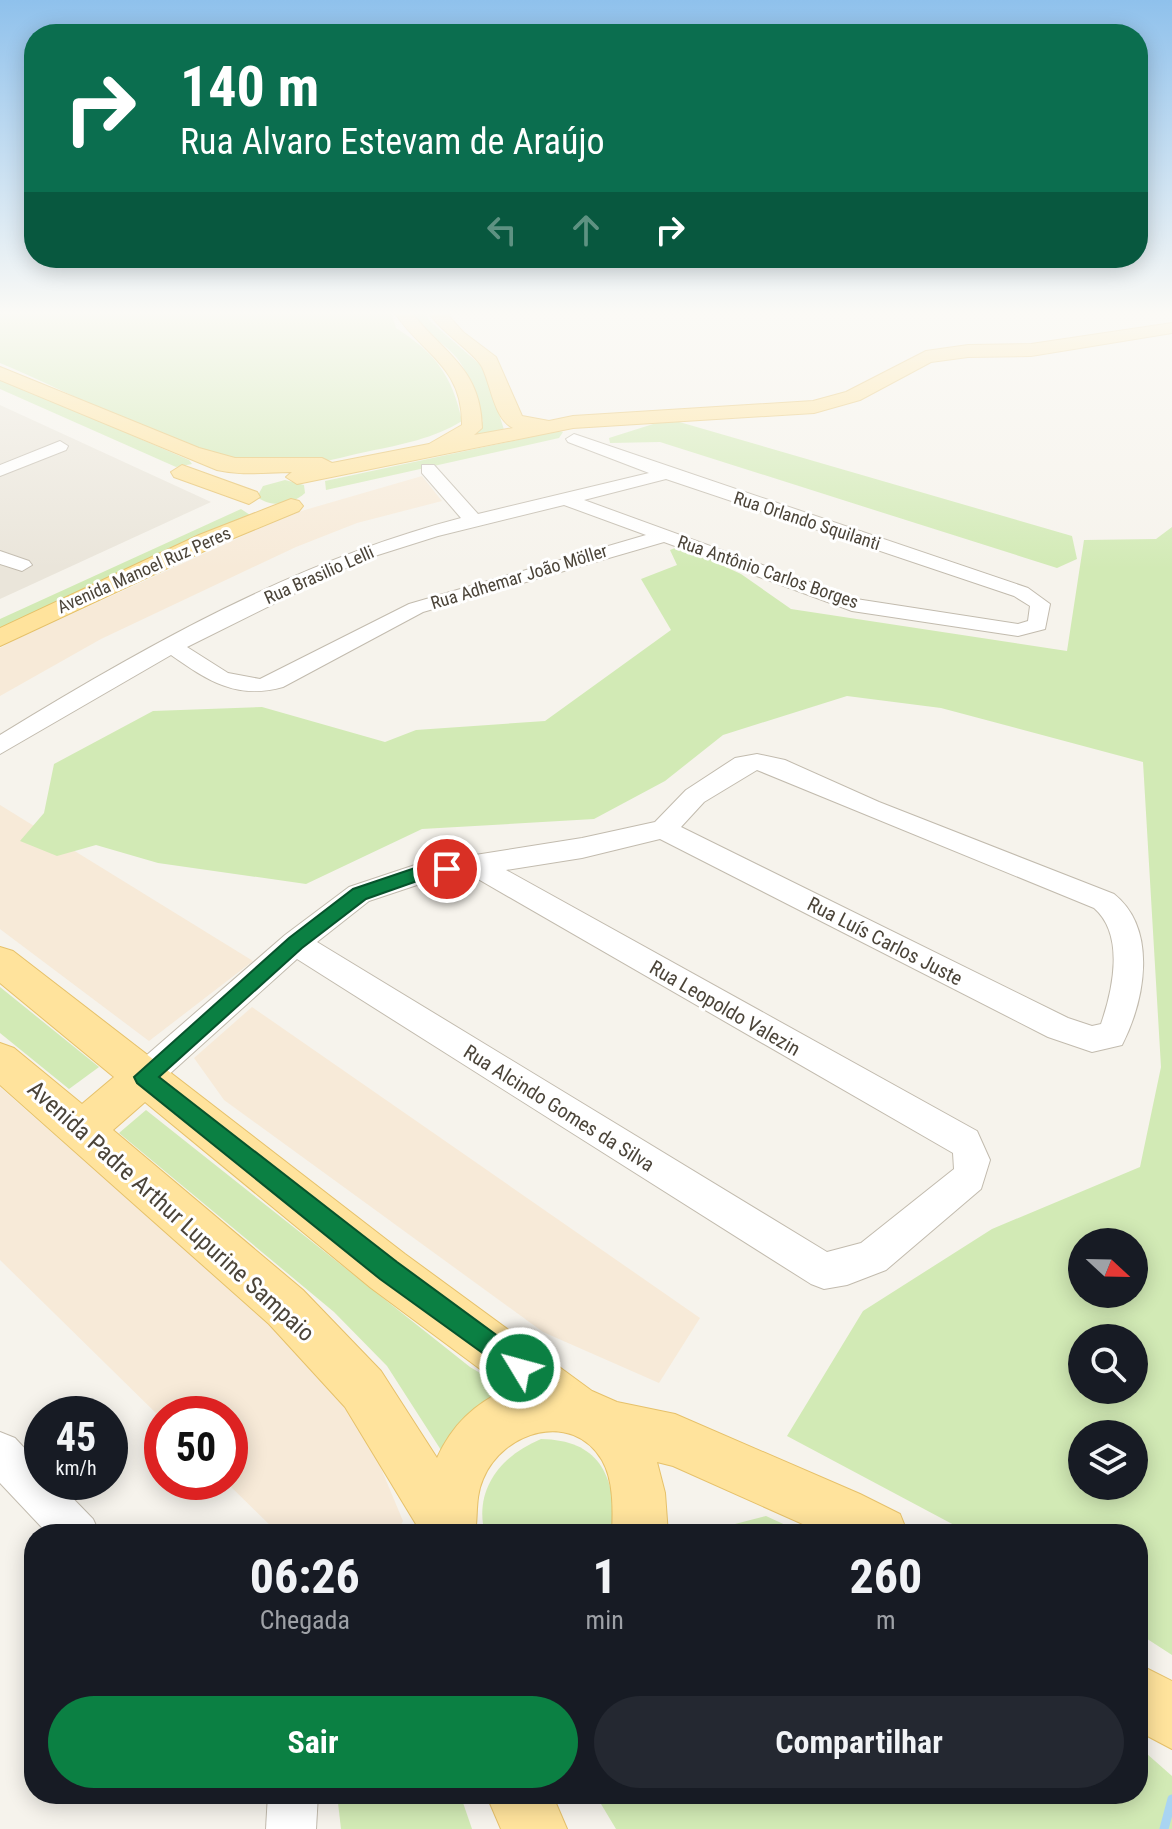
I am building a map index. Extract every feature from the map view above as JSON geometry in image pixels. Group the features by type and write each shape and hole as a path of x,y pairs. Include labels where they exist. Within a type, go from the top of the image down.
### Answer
{"main road":[{"path":"8,398 57,420"},
{"path":"61,398 225,465 293,477 309,481 314,487 310,499 267,507 164,466"},
{"name":"Avenida Manoel Ruz Peres","path":"423,460 459,438 474,422 466,398"},
{"path":"504,398 513,420 527,426 814,407 845,398"},
{"name":"Avenida Manoel Ruz Peres","path":"0,614 250,499 251,490 260,483 574,439 671,415"},
{"name":"Avenida Manoel Ruz Peres","path":"0,638 195,546 310,499 423,460 554,426"},
{"path":"554,426 574,439"},
{"path":"164,466 195,467 203,457"},
{"path":"225,465 315,466 423,460"},
{"path":"122,560 224,503 223,497 164,466"},
{"path":"0,962 388,1271 591,1417 629,1457 641,1497 640,1524"},
{"name":"Avenida Padre Arthur Lupurine Sampaio","path":"0,1060 286,1307 363,1389 446,1524"},
{"path":"80,1132 144,1077"},
{"path":"448,1524 454,1479 474,1442 503,1416 537,1404 675,1440 861,1524"},
{"path":"1148,1701 1172,1718"},
{"path":"523,1804 535,1829"}],"street":[{"name":"Rua Orlando Squilanti","path":"574,439 667,474 1021,592 1040,604 1038,625 1018,630"},
{"path":"0,471 60,446"},
{"path":"423,460 473,520"},
{"name":"Rua Brasilio Lelli","path":"0,746 95,686 305,577 355,556 473,520 570,501 667,474"},
{"name":"Rua Antônio Carlos Borges","path":"570,501 852,605 1018,630"},
{"name":"Rua Adhemar João Möller","path":"172,646 223,681 248,689 275,682 377,626 443,598 664,536"},
{"path":"0,557 22,565"},
{"name":"Rua Luís Carlos Juste","path":"737,766 776,766 870,808 1097,897 1116,912 1126,931 1123,1004 1111,1036 1092,1039 1059,1028 663,829 695,796 737,766"},
{"path":"144,1077 295,943 350,901 372,889 418,874 582,848 663,829"},
{"name":"Rua Leopoldo Valezin","path":"475,865 958,1138 972,1153 973,1166 966,1183 873,1257 847,1267 824,1271"},
{"name":"Rua Alcindo Gomes da Silva","path":"295,943 824,1271"},
{"path":"0,1453 68,1524"}],"shaded area":[{"path":"0,405 211,502 0,599"},
{"path":"422,476 442,501 357,523 296,547 101,639 0,696 0,648 15,640 291,514"},
{"path":"0,805 253,961 149,1041 0,929"},
{"path":"252,1007 700,1318 659,1383 543,1332 224,1100 194,1058"},
{"path":"0,1087 306,1356 368,1437 403,1521 401,1524 269,1524 244,1500 248,1500 248,1396 144,1396 144,1401 0,1260"}],"green space":[{"path":"21,398 47,398 189,460 192,464 176,467"},
{"path":"78,398 456,398 462,421 440,432 393,446 310,464 272,464 233,458 193,446"},
{"path":"476,398 494,398 505,433 456,444 477,433 483,421"},
{"path":"669,419 1072,536 1077,559 1057,568 660,442 610,443 609,438"},
{"path":"563,432 559,438 326,490 325,481"},
{"path":"285,480 304,485 305,493 282,504 269,503 257,497 263,486"},
{"path":"241,509 253,517 0,630 0,619"},
{"path":"1172,527 1172,1655 1148,1639 1148,1524 952,1524 787,1436 863,1311 992,1229 1140,1167 1161,1067 1143,762 941,708 847,696 723,735 665,781 594,819 422,829 306,884 158,863 96,845 57,856 20,841 44,813 54,764 153,711 262,707 385,742 416,730 545,721 671,630 641,579 677,565 670,550 680,546 741,574 791,609 1067,651 1084,540 1156,539"},
{"path":"0,987 99,1067 69,1089 0,1033"},
{"path":"146,1110 470,1367 514,1393 448,1461 387,1366 334,1312 119,1133"},
{"path":"541,1439 562,1441 591,1455 608,1480 614,1524 483,1524 483,1502 487,1488 503,1464"},
{"path":"766,1516 783,1524 735,1524"},
{"path":"1148,1755 1172,1776 1172,1829 616,1829 601,1804 1148,1804"},
{"path":"338,1804 463,1804 472,1829 341,1829"}],"waterway":[{"path":"1164,1829 1172,1799"}],"route":[{"path":"447,869 385,883 359,894 295,943 144,1077 388,1271 520,1368"}]}
